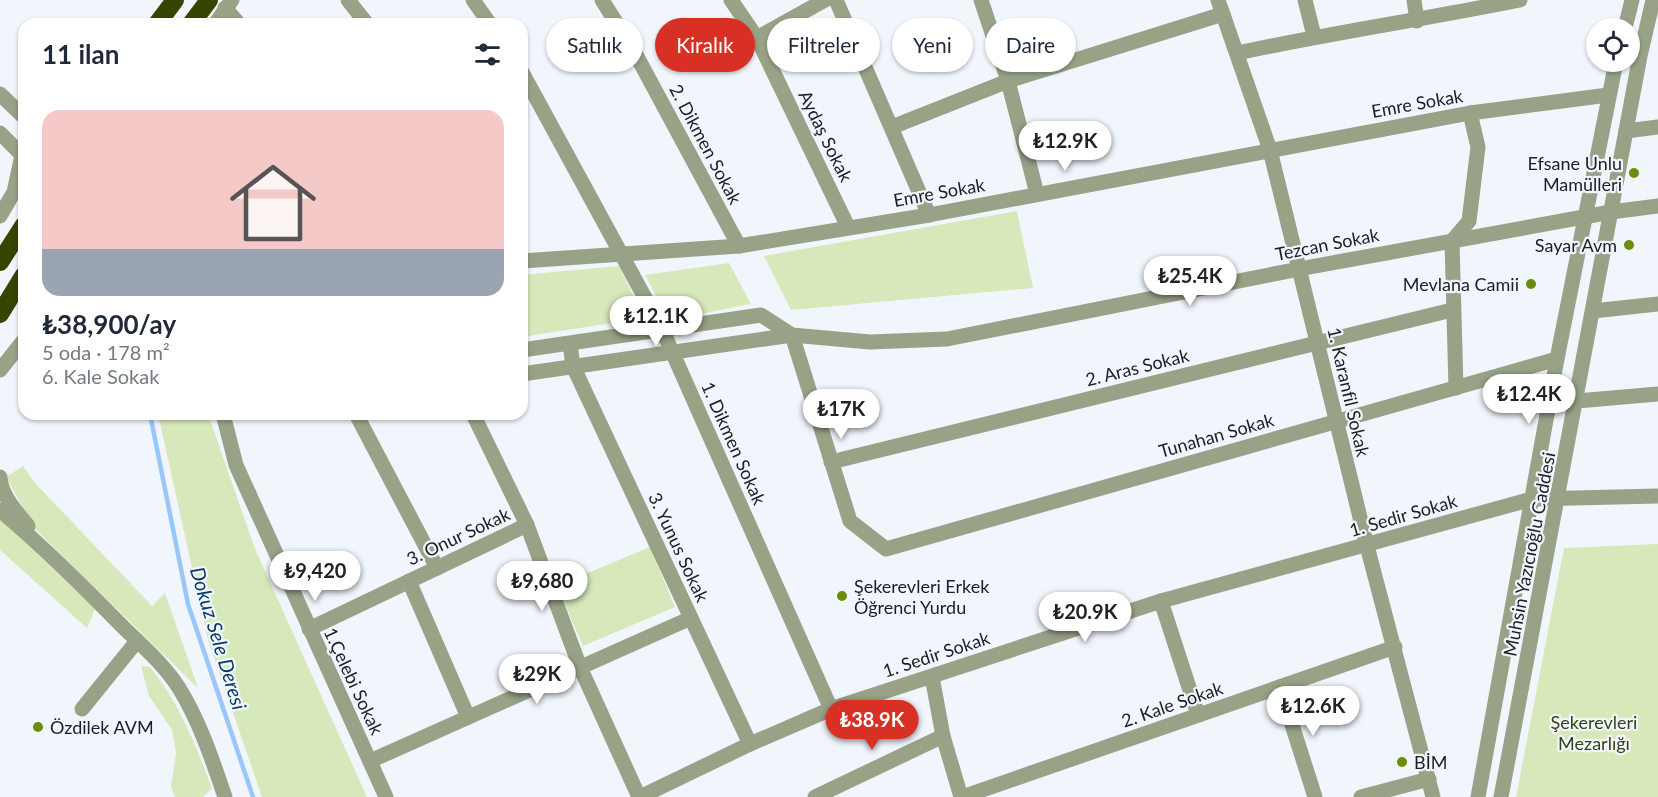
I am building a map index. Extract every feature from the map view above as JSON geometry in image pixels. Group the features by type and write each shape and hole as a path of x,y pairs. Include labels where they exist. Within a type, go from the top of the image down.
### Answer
{"highway":[{"path":"162,18 175,0"},
{"path":"200,18 222,3"},
{"path":"0,262 18,234"},
{"path":"0,314 18,285"}],"street":[{"path":"348,0 362,18"},
{"path":"473,0 486,18"},
{"name":"2. Dikmen Sokak","path":"602,0 634,51 739,246"},
{"name":"Aydaş Sokak","path":"731,0 757,39 848,227"},
{"path":"757,39 825,0"},
{"path":"836,0 929,215"},
{"path":"981,0 1008,81 1037,195"},
{"path":"1305,0 1314,36"},
{"path":"1414,0 1418,21"},
{"path":"1628,18 1632,0"},
{"name":"Muhsin Yazıcıoğlu Caddesi","path":"1501,797 1626,131 1653,0"},
{"path":"1237,53 1314,36 1418,21 1514,1"},
{"path":"217,18 222,3"},
{"path":"222,3 234,18"},
{"path":"892,127 1008,81 1220,7"},
{"name":"1. Karanfil Sokak","path":"1220,7 1270,150 1367,546 1433,797"},
{"name":"Muhsin Yazıcıoğlu Caddesi","path":"1478,797 1557,359 1614,72"},
{"name":"1. Dikmen Sokak","path":"528,83 625,256 662,329 831,709"},
{"path":"0,94 18,111"},
{"name":"Emre Sokak","path":"528,261 625,256 739,246 929,215 1470,113 1608,95"},
{"path":"1456,388 1452,310 1452,241 1469,221 1478,147 1470,113"},
{"path":"1626,131 1658,127"},
{"path":"0,133 18,151"},
{"path":"0,216 14,192 18,176"},
{"name":"Tezcan Sokak","path":"792,335 870,342 947,339 1299,268 1584,216 1658,206"},
{"path":"1593,311 1658,304"},
{"name":"2. Aras Sokak","path":"831,462 1452,310"},
{"path":"528,349 761,315 792,335 831,462"},
{"path":"528,373 792,335"},
{"name":"3. Yunus Sokak","path":"570,344 573,366 750,744"},
{"path":"0,370 18,348"},
{"name":"Tunahan Sokak","path":"831,462 850,521 886,549 1557,359"},
{"path":"1577,401 1658,394"},
{"name":"1.Çelebi Sokak","path":"225,420 236,465 387,797"},
{"path":"359,420 437,568"},
{"path":"476,420 527,525 580,667 640,797"},
{"path":"0,477 0,485 9,501 47,550"},
{"name":"1. Sedir Sokak","path":"640,797 750,744 831,709 1161,600 1367,546 1532,499 1658,496"},
{"path":"0,510 47,550 137,641 178,687 206,742 225,797"},
{"name":"3. Onur Sokak","path":"309,629 527,525"},
{"path":"409,581 468,717"},
{"path":"1161,600 1198,715"},
{"path":"370,761 691,618"},
{"path":"82,709 137,641"},
{"name":"2. Kale Sokak","path":"962,797 1395,647"},
{"path":"932,677 943,736 962,797"},
{"path":"1280,687 1315,797"},
{"path":"815,797 943,736"},
{"path":"1361,797 1429,780"}],"green space":[{"path":"1017,211 1033,288 791,310 764,256"},
{"path":"729,263 751,304 669,320 645,275"},
{"path":"619,266 644,318 528,336 528,274"},
{"path":"159,420 210,420 255,549 367,797 262,797 208,640"},
{"path":"23,466 35,483 152,606 165,593 198,688 34,528 6,477"},
{"path":"0,519 95,609 87,628 0,550"},
{"name":"Şekerevleri Mezarlığı","path":"1658,544 1658,797 1516,797 1564,548"},
{"path":"650,547 675,607 583,646 557,586"},
{"path":"141,666 150,667 170,695 186,725 212,788 203,797 175,797 171,786 176,753 172,730 149,696"}],"waterway":[{"name":"Dokuz Sele Deresi","path":"151,420 188,604 253,797"}],"place":[{"name":"Efsane Unlu Mamülleri","path":"1634,173"},
{"name":"Sayar Avm","path":"1629,245"},
{"name":"Mevlana Camii","path":"1531,284"},
{"name":"Şekerevleri Erkek Öğrenci Yurdu","path":"842,596"},
{"name":"Özdilek AVM","path":"38,727"},
{"name":"BİM","path":"1402,762"}]}
